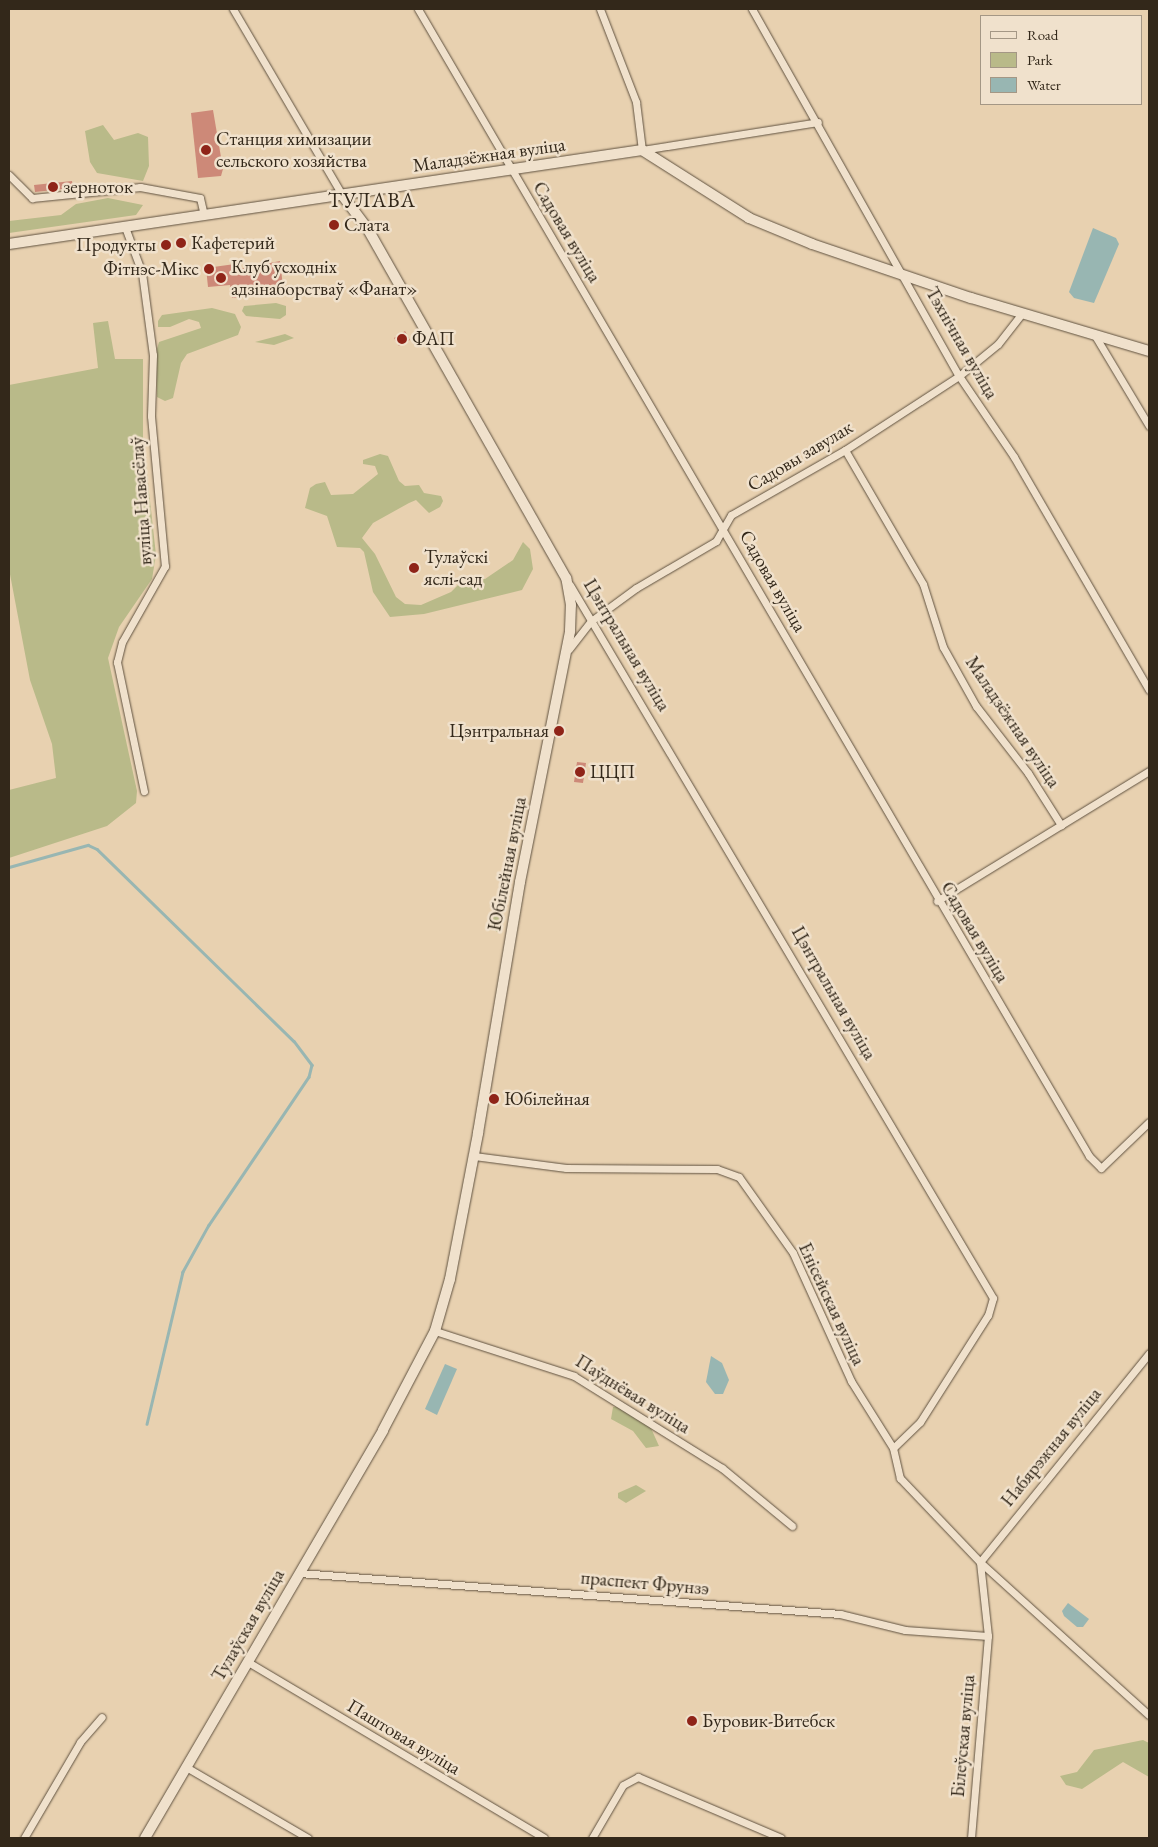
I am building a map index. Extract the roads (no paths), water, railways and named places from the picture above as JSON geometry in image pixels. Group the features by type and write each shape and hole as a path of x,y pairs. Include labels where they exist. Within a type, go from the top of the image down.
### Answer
{"main road":[{"name":"Маладзёжная вуліца","path":"9,244 642,150"},
{"path":"642,150 749,218 905,276 1149,351"},
{"name":"Цэнтральная вуліца","path":"342,195 367,228 566,578"},
{"name":"Юбілейная вуліца","path":"435,1331 450,1279 474,1156 520,882 568,651 571,605 566,578"},
{"name":"Тулаўская вуліца","path":"145,1838 383,1430 435,1331"}],"street":[{"name":"Цэнтральная вуліца","path":"233,9 342,195"},
{"name":"Садовая вуліца","path":"418,9 511,170 723,527 937,901 1089,1156 1101,1168 1149,1122"},
{"path":"600,9 636,102 642,150"},
{"name":"Тэхнічная вуліца","path":"752,9 905,276 959,376 1014,457 1149,690"},
{"name":"Маладзёжная вуліца","path":"642,150 818,122"},
{"path":"9,175 32,198 140,187 200,198 204,215"},
{"name":"вуліца Навасёлаў","path":"125,227 142,273 153,355 151,416 165,566 122,642 117,662 144,791"},
{"name":"Садовы завулак","path":"568,651 591,621 636,588 716,541 731,515 845,450 959,376 998,344 1022,313"},
{"path":"1094,334 1149,426"},
{"name":"Маладзёжная вуліца","path":"845,450 923,584 943,648 957,673 1061,825"},
{"name":"Цэнтральная вуліца","path":"566,578 993,1298 988,1315 920,1422 893,1448"},
{"path":"937,901 1149,771"},
{"name":"Енісейская вуліца","path":"474,1156 566,1168 716,1169 740,1177 793,1253 851,1381 893,1448 900,1478 980,1562 1149,1715"},
{"name":"Паўднёвая вуліца","path":"435,1331 574,1376 722,1468 792,1526"},
{"name":"Набярэжная вуліца","path":"980,1562 1149,1353"},
{"name":"Білеўская вуліца","path":"971,1838 988,1636 980,1562"},
{"name":"праспект Фрунзэ","path":"298,1573 840,1614 905,1630 988,1636"},
{"name":"Паштовая вуліца","path":"248,1662 544,1838"},
{"path":"24,1838 80,1742 102,1717"},
{"path":"186,1767 308,1838"},
{"path":"592,1838 623,1785 638,1776 781,1838"}],"water":[{"path":"1093,228 1116,238 1119,244 1094,303 1074,298 1069,292"},
{"path":"711,1356 722,1363 729,1380 723,1394 715,1394 706,1382"},
{"path":"445,1364 457,1369 437,1415 425,1409"},
{"path":"1068,1603 1089,1619 1083,1627 1077,1627 1064,1616 1062,1611"}],"waterway":[{"path":"9,867 88,845 97,849 294,1041 312,1065 309,1077 209,1225 183,1272 147,1424"}],"place":[{"name":"Станция химизации сельского хозяйства","path":"206,150"},
{"name":"зерноток","path":"53,187"},
{"name":"Слата","path":"334,225"},
{"name":"Кафетерий","path":"181,243"},
{"name":"Продукты","path":"166,245"},
{"name":"Фітнэс-Мікс","path":"209,269"},
{"name":"Клуб усходніх адзінаборстваў «Фанат»","path":"221,278"},
{"name":"ФАП","path":"402,339"},
{"name":"Тулаўскі яслі-сад","path":"414,568"},
{"name":"Цэнтральная","path":"559,731"},
{"name":"ЦЦП","path":"580,772"},
{"name":"Юбілейная","path":"494,1099"},
{"name":"Буровик-Витебск","path":"692,1721"}],"district":[{"name":"ТУЛАВА","path":"372,200"}]}
